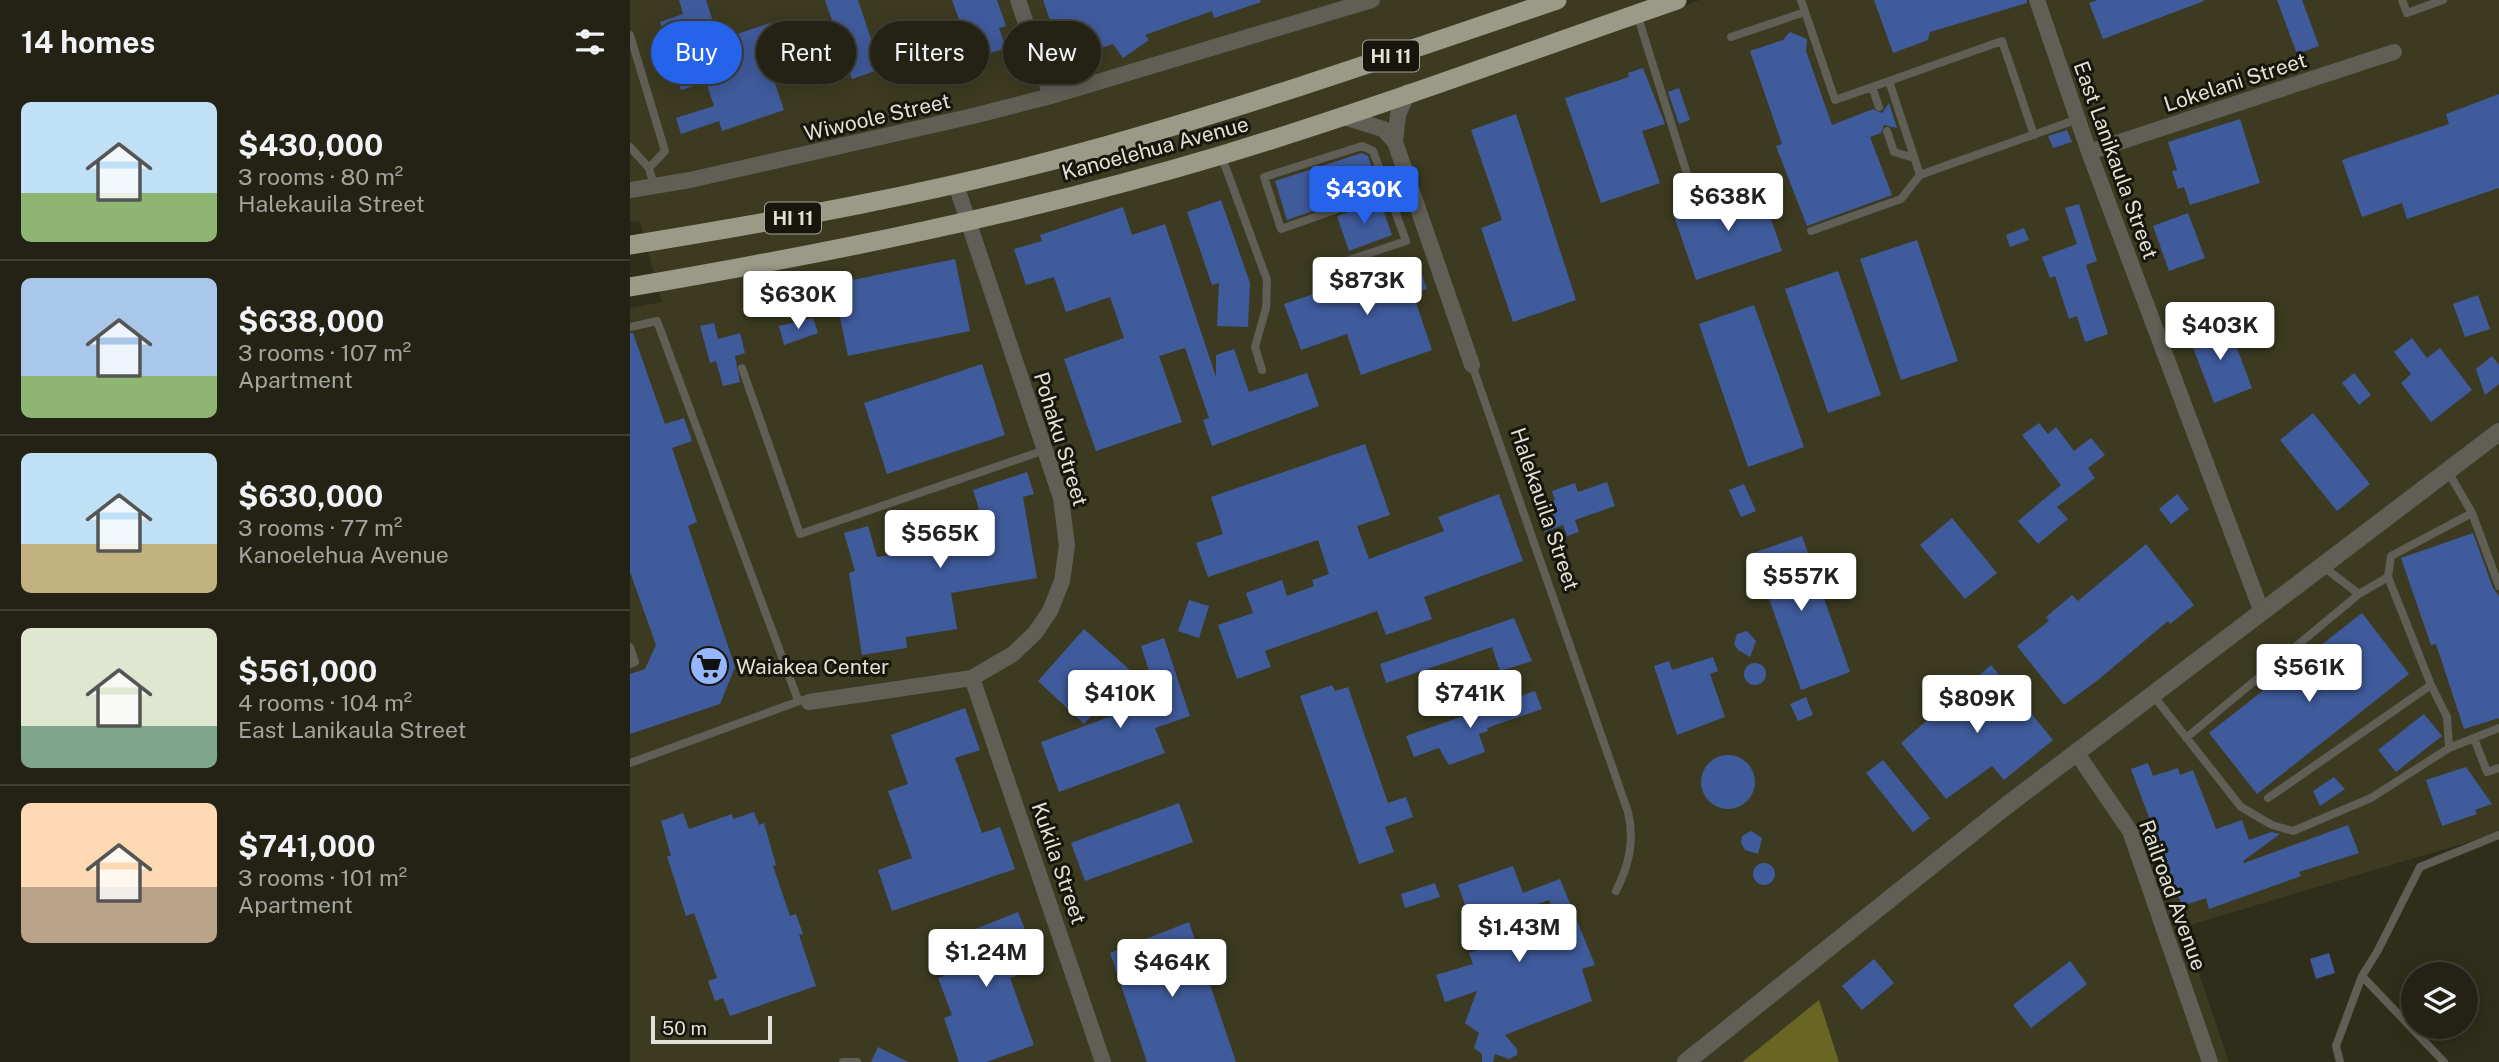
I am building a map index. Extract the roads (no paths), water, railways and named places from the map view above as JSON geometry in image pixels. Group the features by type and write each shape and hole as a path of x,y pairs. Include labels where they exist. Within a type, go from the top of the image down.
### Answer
{"highway":[{"name":"Kanoelehua Avenue","path":"630,245 794,218 956,185 1087,151 1223,111 1557,0"},
{"name":"Kanoelehua Avenue","path":"630,287 806,257 968,221 1221,155 1341,116 1640,10 1677,0"}],"street":[{"path":"1018,0 1051,96"},
{"name":"Wiwoole Street","path":"630,190 878,139 1051,96 1372,0"},
{"name":"East Lanikaula Street","path":"2037,0 2089,152 2261,610"},
{"name":"Lokelani Street","path":"2089,152 2394,52"},
{"name":"Halekauila Street","path":"1408,92 1398,116 1395,142 1472,365"},
{"path":"1341,116 1383,130 1395,142"},
{"name":"Pohaku Street","path":"804,701 972,678 1013,654 1035,633 1050,611 1062,582 1068,546 1061,498 956,185"},
{"path":"1686,1062 2076,752 2499,432"},
{"name":"Kukila Street","path":"972,678 1098,1061"},
{"name":"Railroad Avenue","path":"2076,752 2130,831 2210,1062"}],"lane":[{"path":"1801,0 1835,100 2003,41 2034,135"},
{"path":"2402,0 2407,13 2443,0"},
{"path":"1640,10 1687,174"},
{"path":"1731,37 1805,12"},
{"path":"630,34 666,150 649,168"},
{"path":"1889,81 1920,175"},
{"path":"1872,87 1879,107"},
{"path":"1811,231 1901,199 1920,175 2078,119"},
{"path":"1887,131 1894,152 1914,158"},
{"path":"1346,261 1406,241 1388,191 1373,150 1362,146 1264,177 1281,229 1388,191 1409,184"},
{"path":"630,147 649,168 654,186"},
{"path":"1221,155 1267,280 1266,308 1255,347 1262,370"},
{"path":"630,327 657,321 804,701 630,763"},
{"name":"Halekauila Street","path":"1472,365 1628,812 1632,841 1616,891"},
{"path":"741,368 800,534 1045,450"},
{"path":"2447,470 2472,513 2499,586"},
{"path":"2449,748 2447,717 2431,685 2388,577 2391,556 2472,513"},
{"path":"2320,565 2359,594"},
{"path":"2186,738 2359,594 2388,577"},
{"path":"630,647 635,662 630,664"},
{"path":"2268,797 2431,685"},
{"path":"2152,694 2241,807 2272,825 2293,831 2371,797 2449,748 2499,728"},
{"path":"2474,738 2487,772 2499,768"},
{"path":"2340,1062 2336,1046 2362,976 2420,867 2499,835"},
{"path":"2362,976 2444,1062"},
{"path":"843,1062 857,1062"}],"place":[{"name":"Waiakea Center","path":"709,666"}]}
